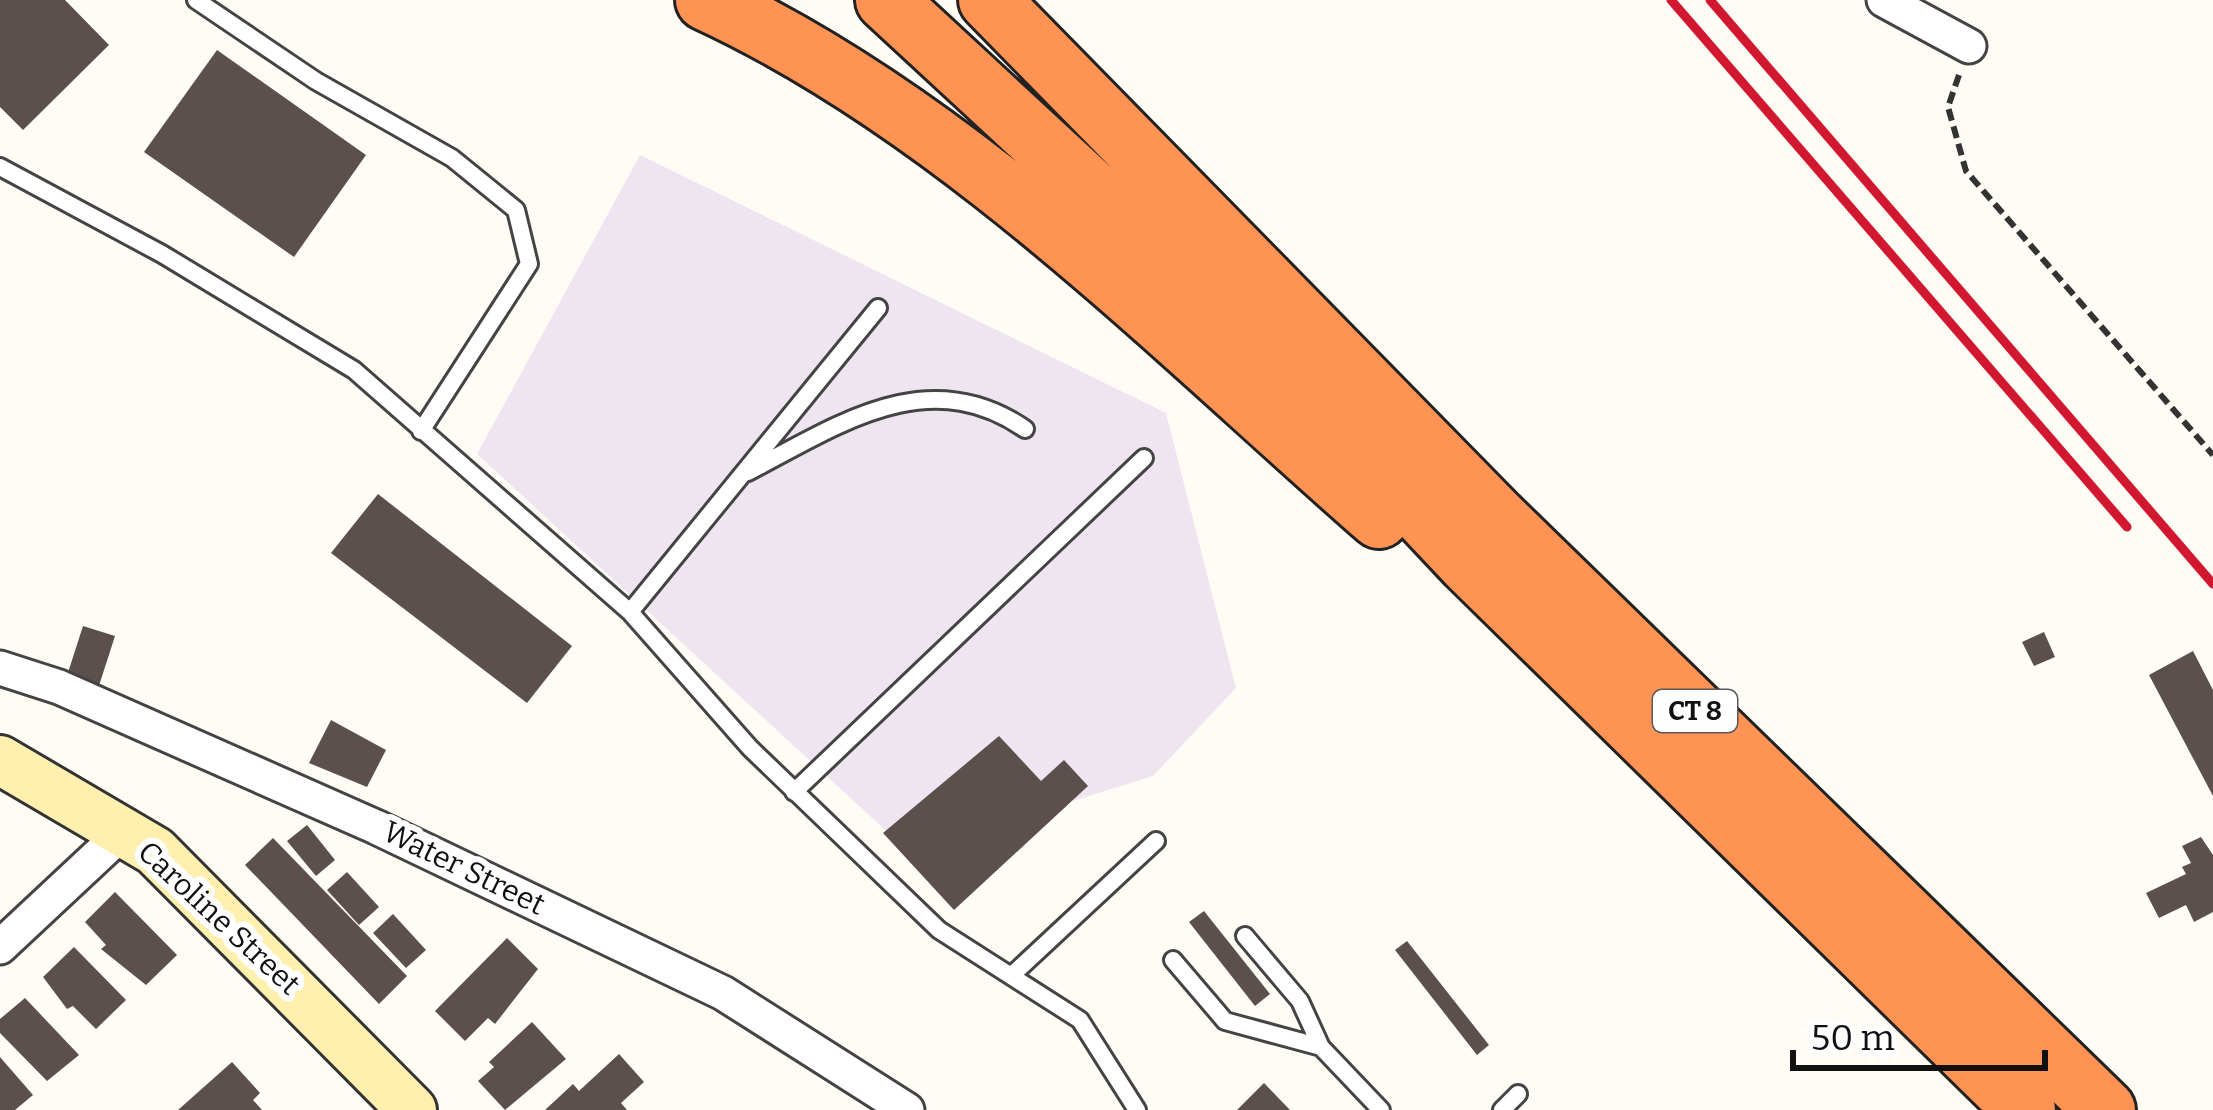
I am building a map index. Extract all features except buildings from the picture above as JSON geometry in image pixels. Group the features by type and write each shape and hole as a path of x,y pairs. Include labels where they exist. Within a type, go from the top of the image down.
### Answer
{"highway":[{"path":"706,0 880,97 1020,204 1769,860"},
{"name":"CT 8","path":"886,0 1288,372 1468,563 2025,1110"},
{"name":"CT 8","path":"989,0 1768,782 2105,1110"},
{"path":"1768,782 2140,1110"}],"main road":[{"name":"Caroline Street","path":"0,760 123,832 171,866 412,1110"}],"street":[{"path":"1884,0 1969,46"},
{"name":"Water Street","path":"0,668 59,688 376,826 723,992 907,1110"},
{"path":"0,947 123,832"}],"lane":[{"path":"196,0 316,81 452,158 516,210 529,264 421,431"},
{"path":"0,167 162,254 354,370 630,612 794,792 939,930 1080,1020 1137,1110"},
{"path":"630,612 878,308"},
{"path":"742,475 858,415 922,399 965,400 999,412 1025,429"},
{"path":"794,792 1144,458"},
{"path":"1011,976 1156,842"},
{"path":"1246,936 1300,1001 1321,1047 1382,1110"},
{"path":"1173,960 1225,1021 1321,1047"},
{"path":"1502,1110 1518,1094"}],"path":[{"path":"1969,46 1948,107 1966,171 2213,454"}],"shaded area":[{"path":"640,155 1166,413 1236,688 1153,776 909,852 477,454"}],"railway":[{"path":"1671,0 2127,527"},
{"path":"1710,0 2213,584"}]}
